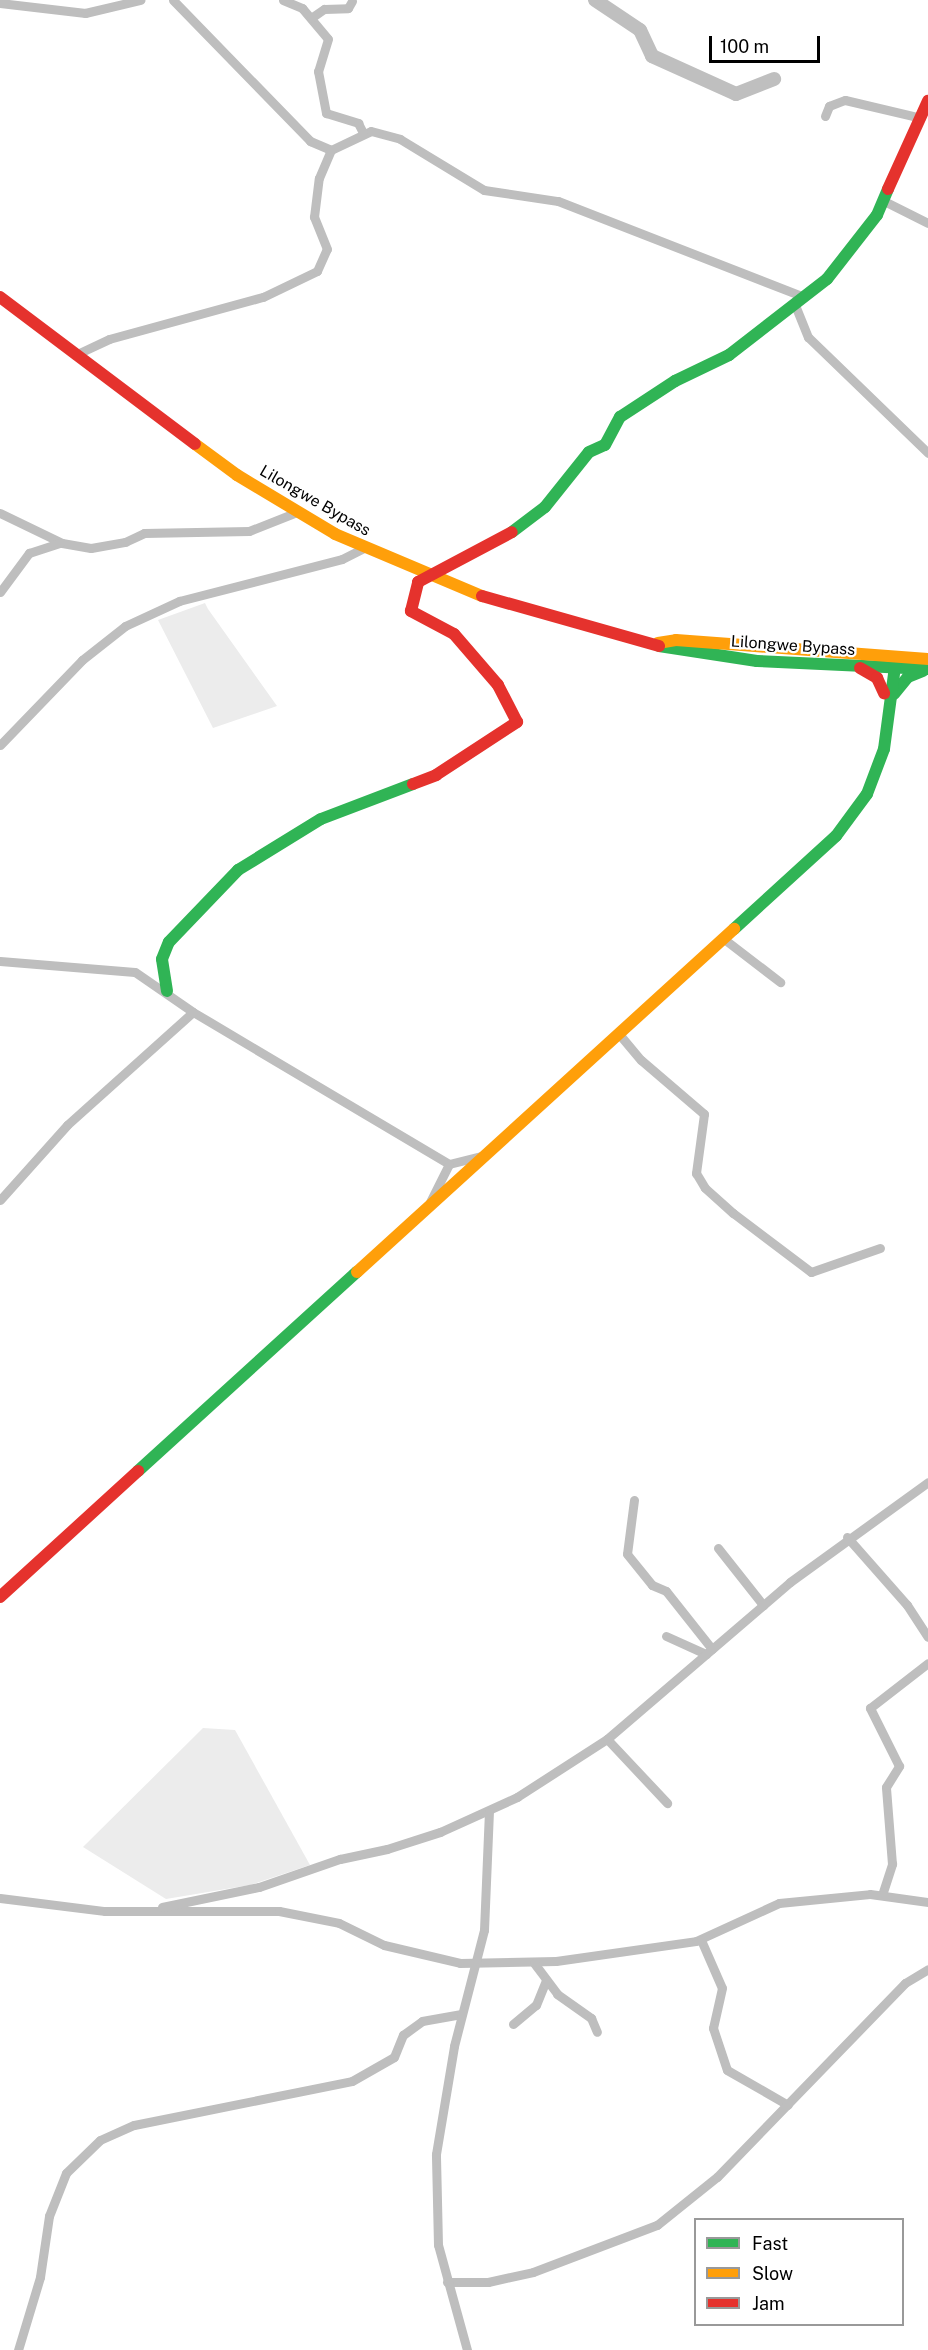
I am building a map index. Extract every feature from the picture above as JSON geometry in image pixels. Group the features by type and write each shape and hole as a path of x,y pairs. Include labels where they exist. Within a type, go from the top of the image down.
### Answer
{"main road":[{"path":"167,991 162,959 169,942 238,870 321,819 436,775 517,722 498,686 462,642 446,627 421,620 411,611 418,582 518,529 545,507 589,452 605,446 620,417 675,381 729,355 840,267 884,201 928,101"},
{"name":"Lilongwe Bypass","path":"0,297 237,475 297,512 364,548 428,577 540,616 716,657 855,667 928,659"},
{"name":"Lilongwe Bypass","path":"658,643 675,640 891,663 928,670"},
{"path":"0,1597 724,939 849,822 867,794 884,749 891,663"},
{"path":"855,667 872,674 889,694"},
{"path":"889,694 908,677 928,670"}],"street":[{"path":"0,3 21,1 85,13 140,0"},
{"path":"173,0 305,136 331,150"},
{"path":"283,0 311,18 328,39 318,71 326,113 358,123 363,133"},
{"path":"311,18 324,9 348,8 352,1"},
{"path":"825,116 829,106 844,100 921,118"},
{"path":"75,355 109,339 263,297 317,271 327,249 314,217 315,191 331,150 363,133 400,139 484,190 558,201 800,301 808,337 928,453"},
{"path":"884,201 928,223"},
{"path":"0,513 62,543 91,548 125,542 144,533 249,531 297,512"},
{"path":"0,592 30,553 62,543"},
{"path":"0,746 82,660 125,626 180,601 342,559 364,548"},
{"path":"724,939 780,982"},
{"path":"0,961 119,968 167,991 193,1012 449,1164 486,1155"},
{"path":"0,1200 67,1125 193,1012"},
{"path":"619,1034 641,1060 704,1114 696,1173 705,1188 733,1213 811,1272 880,1248"},
{"path":"426,1210 449,1164"},
{"path":"157,1909 259,1887 333,1861 440,1832 489,1812 608,1739 763,1605 847,1538 928,1482"},
{"path":"634,1500 627,1554 652,1585 666,1591 709,1652"},
{"path":"847,1538 907,1605 928,1637"},
{"path":"718,1548 763,1605"},
{"path":"666,1636 709,1652"},
{"path":"882,1895 892,1864 886,1787 898,1766 870,1707 928,1663"},
{"path":"608,1739 667,1803"},
{"path":"467,2350 447,2282 437,2234 436,2154 461,2014 484,1930 489,1812"},
{"path":"0,1898 105,1911 157,1909 279,1911 339,1923 426,1959 476,1963 534,1963 701,1940 768,1905 882,1895 928,1902"},
{"path":"701,1940 722,1988 713,2028 728,2070 788,2105"},
{"path":"534,1963 557,1994 591,2018 597,2032"},
{"path":"447,2282 488,2282 533,2272 644,2232 706,2187 905,1983 928,1969"},
{"path":"513,2024 536,2005 546,1980"},
{"path":"18,2350 40,2277 43,2236 66,2173 100,2140 123,2127 206,2108 352,2081 394,2057 403,2036 422,2021 461,2014"}],"shaded area":[{"path":"205,603 277,706 213,728 158,620"},
{"path":"203,1728 235,1730 310,1865 250,1885 166,1899 83,1847"}],"waterway":[{"path":"595,0 640,30 652,56 736,94 774,79"}],"traffic: fast":[{"path":"512,532 545,507 589,452 605,445 620,417 675,381 729,355 827,279 877,215 888,189"},
{"path":"659,646 757,661 928,669"},
{"path":"734,929 836,836 867,794 884,749 896,659"},
{"path":"894,694 908,677 923,671"},
{"path":"167,991 162,959 169,942 238,870 321,819 413,784"},
{"path":"138,1471 357,1272"}],"traffic: slow":[{"path":"195,444 237,475 335,534 482,596"},
{"path":"658,643 676,640 928,659"},
{"path":"357,1272 734,929"}],"traffic: jam":[{"path":"888,189 928,101"},
{"path":"0,297 195,444"},
{"path":"413,784 436,775 517,722 498,685 454,634 411,611 418,582 512,532"},
{"path":"482,596 659,646"},
{"path":"860,668 877,678 884,693"},
{"path":"0,1597 138,1471"}]}
